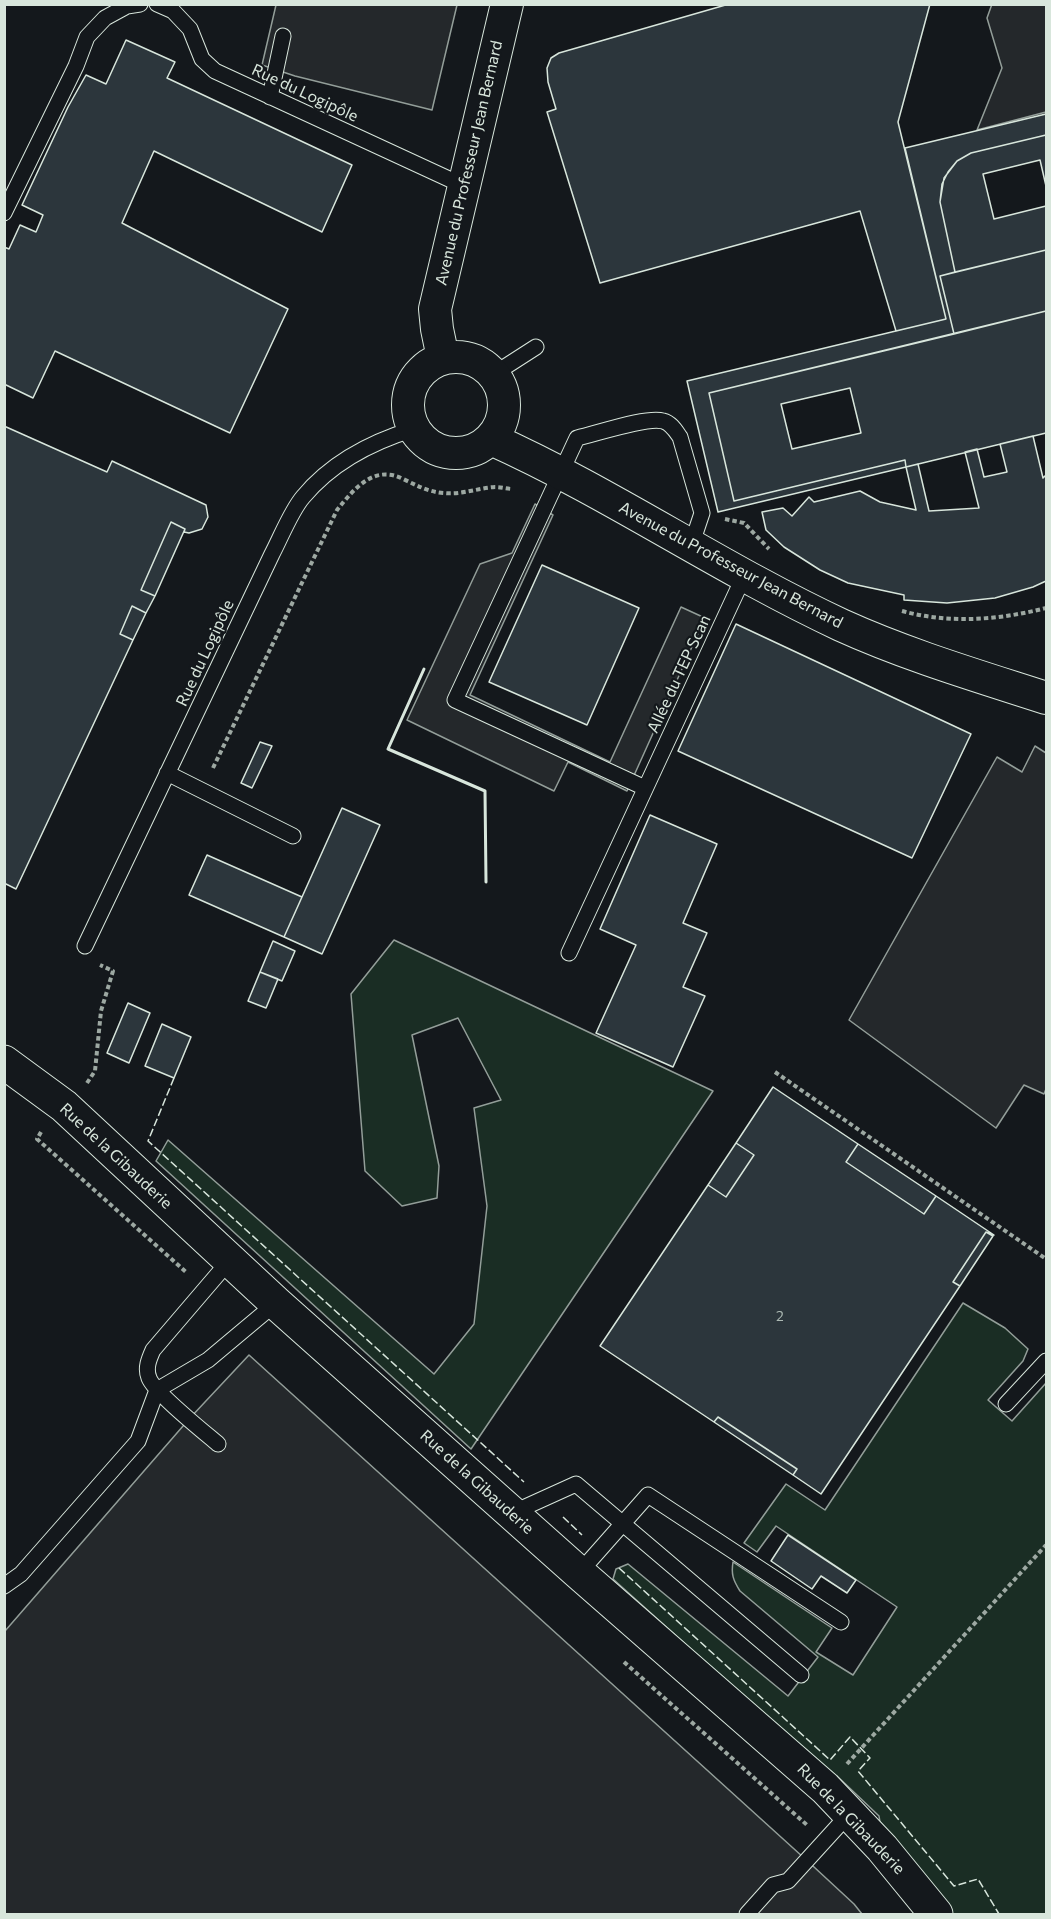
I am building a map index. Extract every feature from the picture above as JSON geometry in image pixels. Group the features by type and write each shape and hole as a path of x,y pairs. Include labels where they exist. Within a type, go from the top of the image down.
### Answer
{"street":[{"name":"Avenue du Professeur Jean Bernard","path":"443,358 436,329 435,309 507,4"},
{"path":"465,357 476,360 494,374 504,395 505,411 500,426 491,439 479,448 465,453 450,453 435,449 414,429 408,415 407,402 410,388 418,374 429,364 443,358 465,357"},
{"name":"Avenue du Professeur Jean Bernard","path":"491,439 561,474 744,576 842,625 944,665 1047,698"},
{"name":"Rue de la Gibauderie","path":"4,1062 64,1107 276,1303 825,1788 882,1848 936,1914"}],"lane":[{"path":"4,213 76,66 87,37 105,18 127,6 140,4"},
{"name":"Rue du Logipôle","path":"157,4 173,11 190,29 202,59 215,71 464,186"},
{"path":"270,97 284,36"},
{"path":"494,374 536,347"},
{"path":"645,788 455,700 577,438 648,420 662,421 673,426 680,437 702,513 691,546"},
{"name":"Rue du Logipôle","path":"85,946 272,554 302,498 338,462 387,437 414,429"},
{"name":"Allée du TEP Scan","path":"569,953 744,576"},
{"path":"167,773 293,836"},
{"path":"218,1444 158,1390 148,1377 147,1361 153,1350 230,1260"},
{"path":"4,1586 21,1574 138,1441 158,1390 208,1360 276,1303"},
{"path":"1006,1404 1047,1361"},
{"path":"512,1513 576,1484 801,1675"},
{"path":"579,1573 648,1495 841,1622"},
{"path":"747,1914 770,1882 788,1881 849,1814"}],"path":[{"path":"202,791 337,510 357,486 375,475 388,474 424,490 447,494 495,488 520,490 547,504"},
{"path":"744,523 771,550"},
{"path":"897,610 956,620 1014,616 1047,608"},
{"path":"775,1072 1047,1259"},
{"path":"843,1769 1047,1545"}],"green space":[{"path":"394,940 713,1091 471,1449 156,1161 168,1140 434,1374 474,1324 487,1206 474,1108 501,1100 458,1018 412,1035 439,1166 437,1198 402,1206 365,1171 351,994"},
{"path":"963,1303 1005,1328 1028,1349 1023,1361 988,1400 1012,1421 1046,1383 1046,1914 953,1914 880,1822 879,1816 837,1776 834,1778 613,1579 616,1569 628,1564 788,1696 818,1657 740,1591 733,1577 733,1562 832,1628 816,1652 853,1675 897,1607 776,1526 757,1552 744,1543 786,1484 825,1510"}],"shaded area":[{"path":"992,4 1046,5 1046,112 977,130 1002,68 987,18"},
{"path":"276,5 457,5 432,110 295,76 262,65"},
{"path":"535,504 553,515 470,695 610,762 681,607 705,618 627,791 568,762 554,791 407,720 480,564 512,553"},
{"path":"1035,746 1046,753 1046,1089 1044,1094 1024,1085 996,1128 849,1020 997,757 1022,772"},
{"path":"249,1355 814,1867 862,1914 5,1914 5,1631 190,1418"}],"building":[{"path":"729,4 930,4 898,122 946,319 896,331 860,211 600,283 547,112 556,109 548,82 547,68 551,58 559,53"},
{"path":"126,40 175,62 167,78 352,165 322,232 154,151 122,223 288,309 230,433 55,351 33,398 4,384 4,247 9,249 20,225 36,232 43,215 22,205 68,107 86,75 106,84"},
{"path":"1046,114 1046,135 971,153 957,161 944,178 940,202 955,272 940,276 954,334 709,393 734,501 905,460 906,467 718,512 687,381 946,319 905,148"},
{"path":"1046,135 1046,186 1040,160 983,174 994,219 1046,206 1046,250 955,272 940,202 942,184 948,172 957,161 971,153"},
{"path":"1046,250 1046,311 954,334 940,276"},
{"path":"1046,311 1046,433 906,467 905,460 734,501 709,393","holes":["850,388 861,433 792,449 781,404"]},
{"path":"4,426 107,472 112,461 206,505 208,517 202,529 189,533 171,522 141,590 155,596 146,613 132,606 120,634 133,640 16,889 4,883"},
{"path":"1033,436 1043,478 1046,475 1046,581 1033,587 995,598 947,603 904,600 904,595 848,583 820,570 784,547 766,530 762,512 783,508 792,516 809,497 814,502 860,491 880,502 916,510 906,467 918,464 929,511 979,508 965,452 977,449 984,477 1007,472 1000,444"},
{"path":"171,522 185,529 155,596 141,590"},
{"path":"542,565 639,608 587,725 489,682"},
{"path":"132,606 146,613 133,640 120,634"},
{"path":"736,624 971,734 912,858 678,751"},
{"path":"260,742 272,746 252,788 241,783"},
{"path":"342,808 380,825 322,954 284,937"},
{"path":"650,815 717,844 683,923 707,933 683,987 705,996 673,1067 596,1033 636,945 600,929"},
{"path":"207,855 302,897 284,937 189,895"},
{"path":"273,941 295,951 282,981 260,972"},
{"path":"260,972 278,979 266,1008 248,1001"},
{"path":"128,1003 150,1013 129,1063 107,1053"},
{"path":"162,1024 191,1037 174,1078 145,1066"},
{"path":"773,1087 858,1144 846,1162 924,1214 936,1196 994,1235 986,1232 953,1282 960,1286 821,1494 793,1475 797,1469 718,1417 714,1422 600,1346 708,1185 726,1197 754,1155 736,1143"},
{"path":"736,1143 754,1155 726,1197 708,1185"},
{"path":"858,1144 936,1196 924,1214 846,1162"},
{"path":"986,1232 993,1236 960,1286 953,1282"},
{"path":"718,1417 797,1469 793,1475 714,1422"},
{"path":"788,1535 856,1580 847,1593 821,1576 812,1589 771,1561"}],"fence":[{"path":"174,1078 148,1141 524,1482"},
{"path":"563,1517 582,1535"},
{"path":"619,1568 830,1760 850,1737 870,1758 858,1771 954,1886 978,1879 999,1914"}],"wall":[{"path":"424,669 388,749 485,791 486,882"}]}
